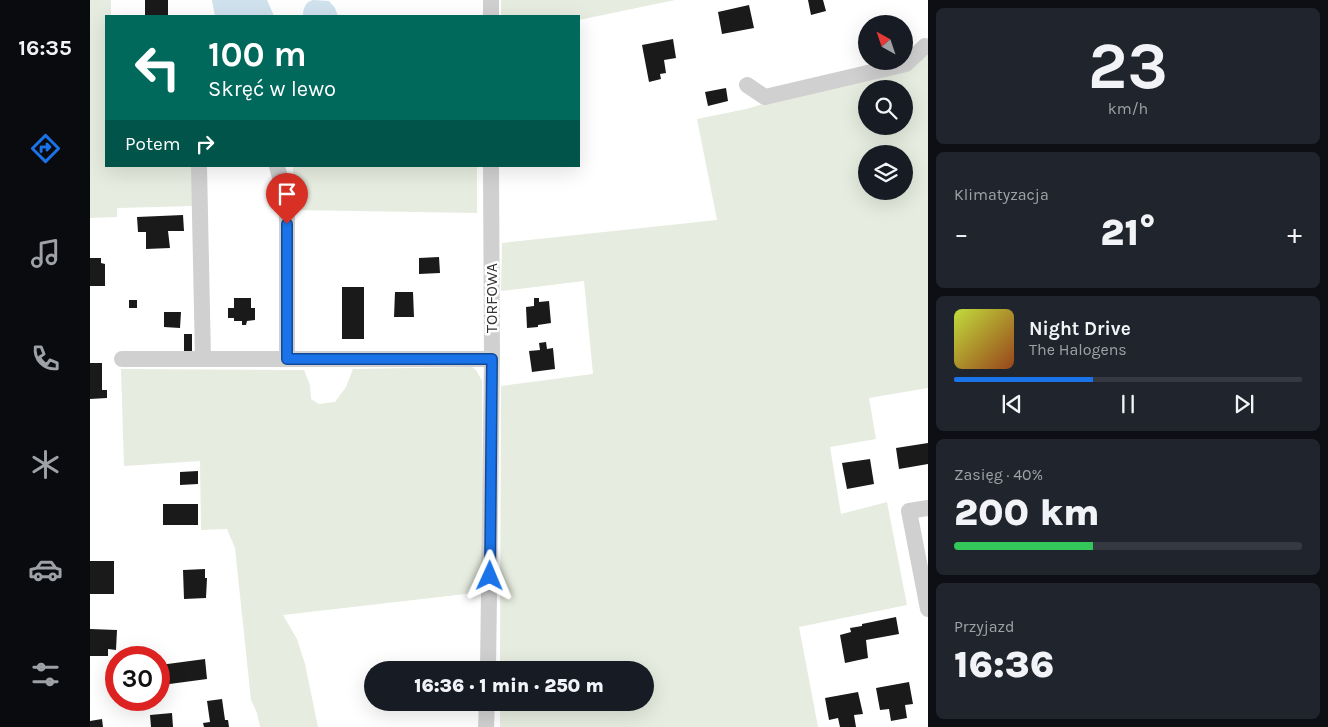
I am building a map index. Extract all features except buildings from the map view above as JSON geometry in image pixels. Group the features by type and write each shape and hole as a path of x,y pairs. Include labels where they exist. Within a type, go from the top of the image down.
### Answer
{"street":[{"path":"491,0 491,15"},
{"path":"747,85 765,97 906,64 925,46 928,47"},
{"path":"199,167 203,359"},
{"path":"277,167 287,205 287,359"},
{"name":"TORFOWA","path":"488,661 492,359 491,167"},
{"path":"122,360 492,359"},
{"path":"928,508 910,511 928,609"},
{"path":"486,727 487,711"}],"shaded area":[{"path":"90,0 111,0 111,15 105,15 105,167 193,167 194,206 117,208 117,217 90,218"},
{"path":"501,0 675,0 580,20 580,15 501,15"},
{"path":"928,54 928,388 869,398 876,439 830,447 841,514 887,502 907,605 799,627 818,727 500,727 500,711 654,711 654,661 500,661 501,386 593,374 584,281 501,291 502,243 717,220 697,119 746,109 882,70 913,70 913,61"},
{"path":"293,167 477,167 477,213 294,210"},
{"path":"472,367 476,370 482,381 483,592 283,615 297,639 305,664 318,727 260,727 257,713 251,700 235,548 227,529 201,530 200,461 124,466 121,369 304,370 310,385 311,399 319,404 335,402 346,387 353,369"}],"water":[{"path":"212,0 267,0 274,15 215,15"},
{"path":"313,0 329,1 338,15 303,15 308,2"}],"route":[{"path":"287,224 287,359 492,359 490,576"}]}
